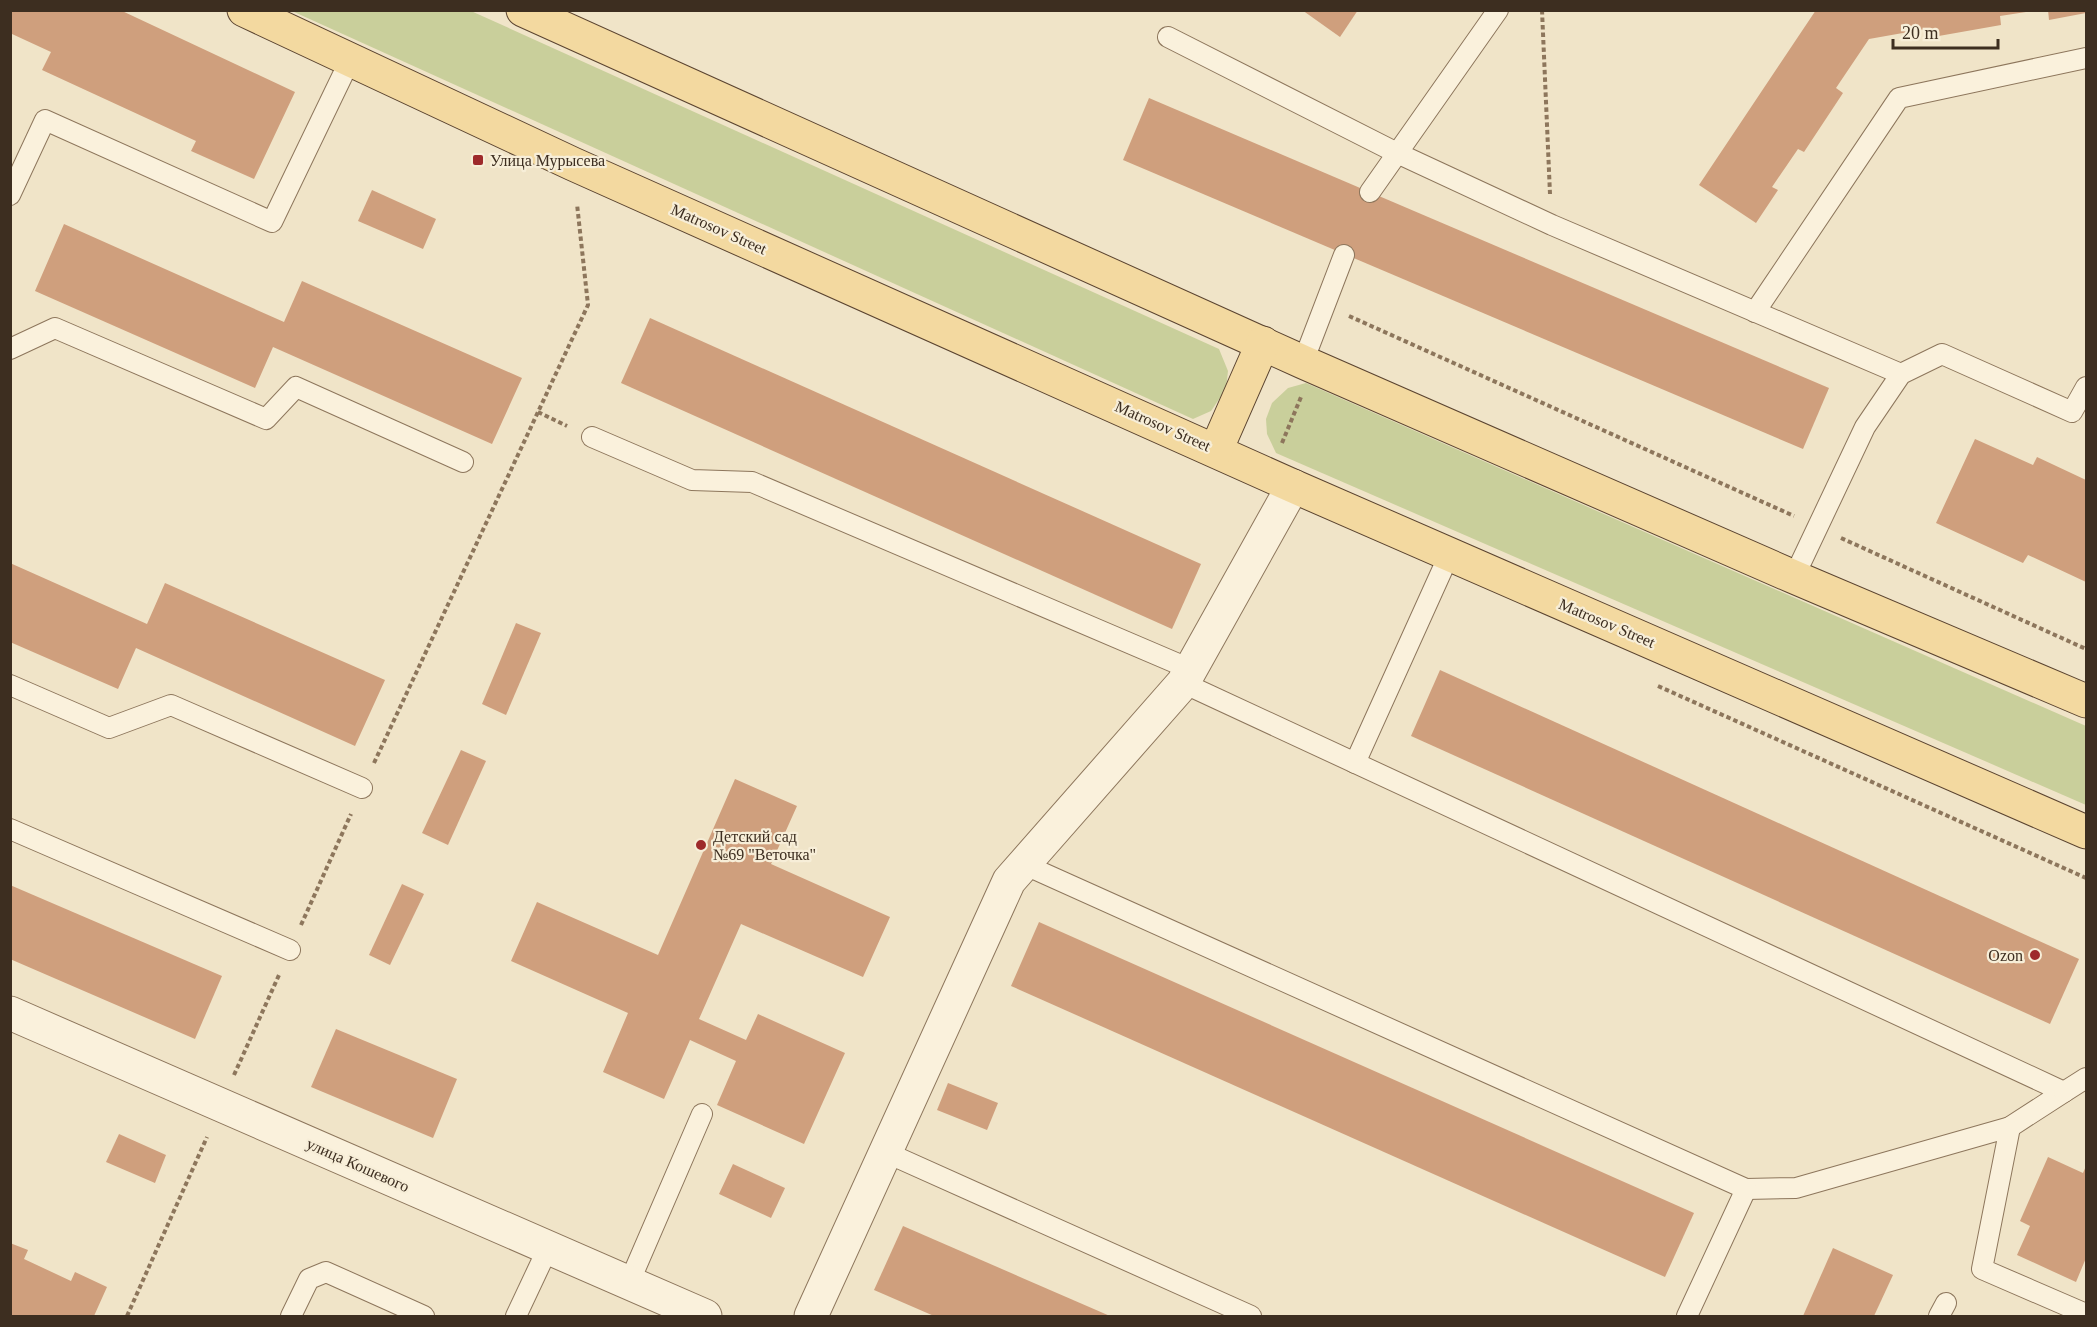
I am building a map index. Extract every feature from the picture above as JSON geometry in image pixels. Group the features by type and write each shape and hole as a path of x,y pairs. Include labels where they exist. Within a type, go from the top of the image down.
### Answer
{"main road":[{"name":"Matrosov Street","path":"244,10 573,164 1449,555 2086,832"},
{"path":"523,10 1309,364 1794,577 2086,701"},
{"path":"1216,450 1263,343"}],"street":[{"path":"811,1317 1009,881 1186,676 1281,480"},
{"name":"улица Кошевого","path":"10,1012 705,1317"}],"lane":[{"path":"1370,192 1498,10"},
{"path":"1168,37 1397,153 1552,225 1901,374"},
{"path":"1755,312 1899,98 2086,58"},
{"path":"10,195 45,120 272,222 350,60"},
{"path":"1309,364 1324,305 1344,255"},
{"path":"10,349 55,328 266,419 296,387 463,462"},
{"path":"1794,577 1865,428 1901,374 1942,354 2079,415 2086,387"},
{"path":"592,437 692,480 752,482 1186,676 1355,763 2064,1092"},
{"path":"1355,763 1449,555"},
{"path":"10,685 109,728 171,705 362,788"},
{"path":"10,829 290,950"},
{"path":"1023,864 1746,1189 1796,1188 2010,1127 2086,1078"},
{"path":"629,1283 702,1114"},
{"path":"2010,1127 1982,1269 2086,1314"},
{"path":"885,1152 1251,1317"},
{"path":"1687,1317 1746,1189"},
{"path":"516,1317 548,1248"},
{"path":"291,1317 309,1279 326,1272 424,1317"}],"path":[{"path":"1542,10 1552,225"},
{"path":"128,1317 362,788 588,305 573,164"},
{"path":"1324,305 2086,650"},
{"path":"1281,480 1309,364"},
{"path":"1652,684 2086,878"}],"green space":[{"path":"292,11 471,11 1219,349 1228,371 1226,389 1211,411 1193,419"},
{"path":"1306,383 2086,726 2086,805 1276,453 1267,434 1266,419 1272,403 1288,388"}],"building":[{"path":"10,10 120,10 295,92 254,179 191,151 196,141 42,70 51,52 12,34 10,38"},
{"path":"1302,10 1358,10 1340,37"},
{"path":"1816,10 2026,12 2000,16 2001,25 1933,37 1931,28 1869,39 1836,88 1843,93 1804,152 1798,149 1772,187 1778,190 1756,223 1699,185"},
{"path":"2048,10 2086,10 2086,13 2049,20"},
{"path":"1149,98 1829,388 1803,449 1123,160"},
{"path":"372,190 436,219 423,249 358,221"},
{"path":"64,224 284,322 302,281 522,378 492,444 273,347 255,388 35,291"},
{"path":"650,318 1201,564 1172,629 621,383"},
{"path":"1975,439 2033,465 2037,457 2086,480 2086,582 2028,555 2023,563 1936,523"},
{"path":"10,563 147,624 165,583 385,680 355,746 136,648 118,689 10,642"},
{"path":"516,623 541,633 506,715 482,704"},
{"path":"1440,670 2079,959 2050,1024 1411,736"},
{"path":"461,750 486,761 448,845 422,833"},
{"path":"735,779 797,806 771,864 890,917 863,977 741,924 699,1019 746,1040 758,1014 845,1053 804,1144 717,1105 736,1061 690,1040 664,1099 603,1072 628,1013 511,961 537,902 658,955"},
{"path":"402,884 424,894 390,965 369,955"},
{"path":"10,885 222,976 195,1039 10,959"},
{"path":"1039,922 1694,1213 1665,1277 1011,986"},
{"path":"336,1029 457,1079 433,1138 311,1087"},
{"path":"948,1083 998,1103 987,1130 937,1110"},
{"path":"119,1134 166,1155 155,1183 106,1162"},
{"path":"2048,1157 2083,1173 2086,1166 2086,1258 2076,1282 2017,1255 2030,1226 2020,1221"},
{"path":"733,1164 785,1188 771,1218 719,1194"},
{"path":"903,1226 1110,1316 934,1316 874,1290"},
{"path":"10,1243 28,1250 24,1259 71,1281 75,1272 107,1287 94,1316 10,1316"},
{"path":"1833,1248 1893,1275 1874,1316 1803,1316"}],"place":[{"name":"Улица Мурысева","path":"478,160"},
{"name":"Детский сад №69 \"Веточка\"","path":"701,845"},
{"name":"Ozon","path":"2035,955"}]}
